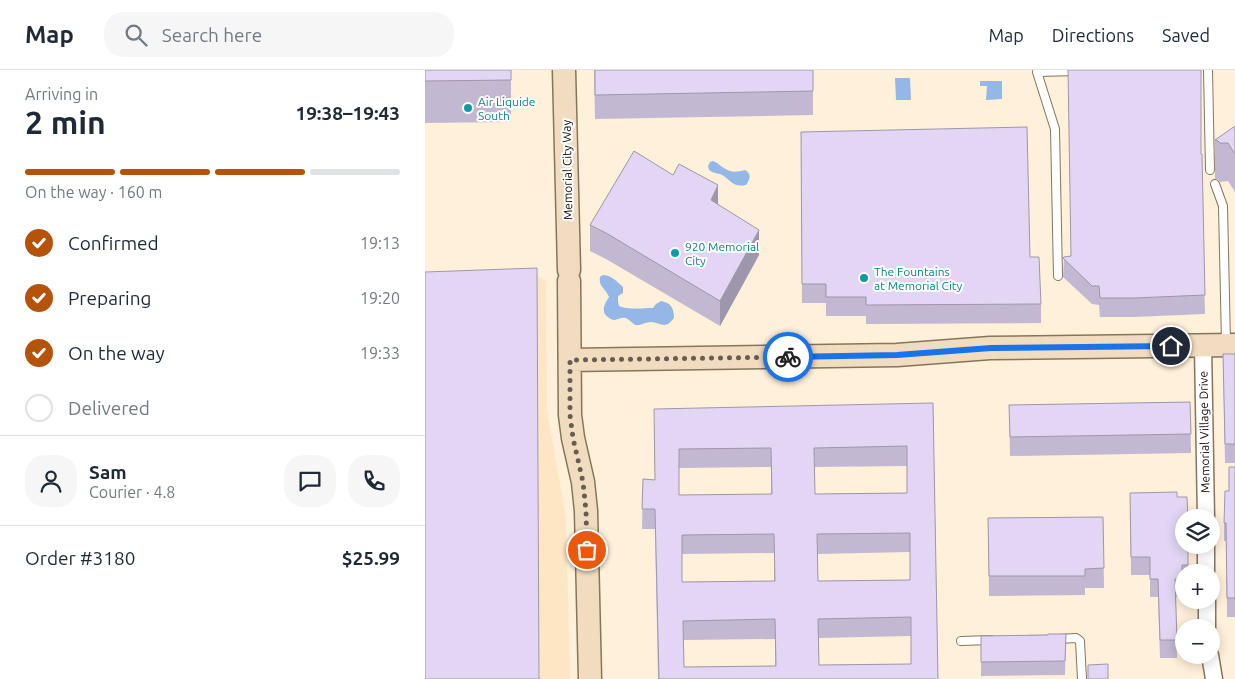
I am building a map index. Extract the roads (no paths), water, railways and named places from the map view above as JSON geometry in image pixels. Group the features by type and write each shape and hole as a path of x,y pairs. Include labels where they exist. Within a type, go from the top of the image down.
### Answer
{"street":[{"name":"Memorial City Way","path":"564,70 570,415 583,482 586,511 590,679"},
{"name":"Memorial Village Drive","path":"1203,346 1206,509"},
{"path":"570,360 897,355 991,348 1231,346"},
{"path":"1212,664 1214,679"}],"lane":[{"path":"1208,70 1210,170"},
{"path":"1058,276 1055,129 1037,71 1086,71"},
{"path":"1215,184 1223,206 1231,346"},
{"path":"1047,639 1076,638 1079,641 1082,679"},
{"path":"961,641 999,640"}],"water":[{"path":"895,78 910,78 911,100 896,100"},
{"path":"980,81 1002,81 1002,99 986,100 987,86 980,86"},
{"path":"713,161 729,171 745,170 749,173 749,181 746,185 741,186 734,184 720,174 709,170 708,166"},
{"path":"603,275 612,278 623,287 623,293 618,296 619,306 653,308 661,301 671,307 674,318 666,325 651,322 635,325 626,318 610,319 604,313 609,297 600,283 600,277"}],"place":[{"name":"Air Liquide South","path":"468,108"},
{"name":"920 Memorial City","path":"675,253"},
{"name":"The Fountains at Memorial City","path":"864,278"}]}
